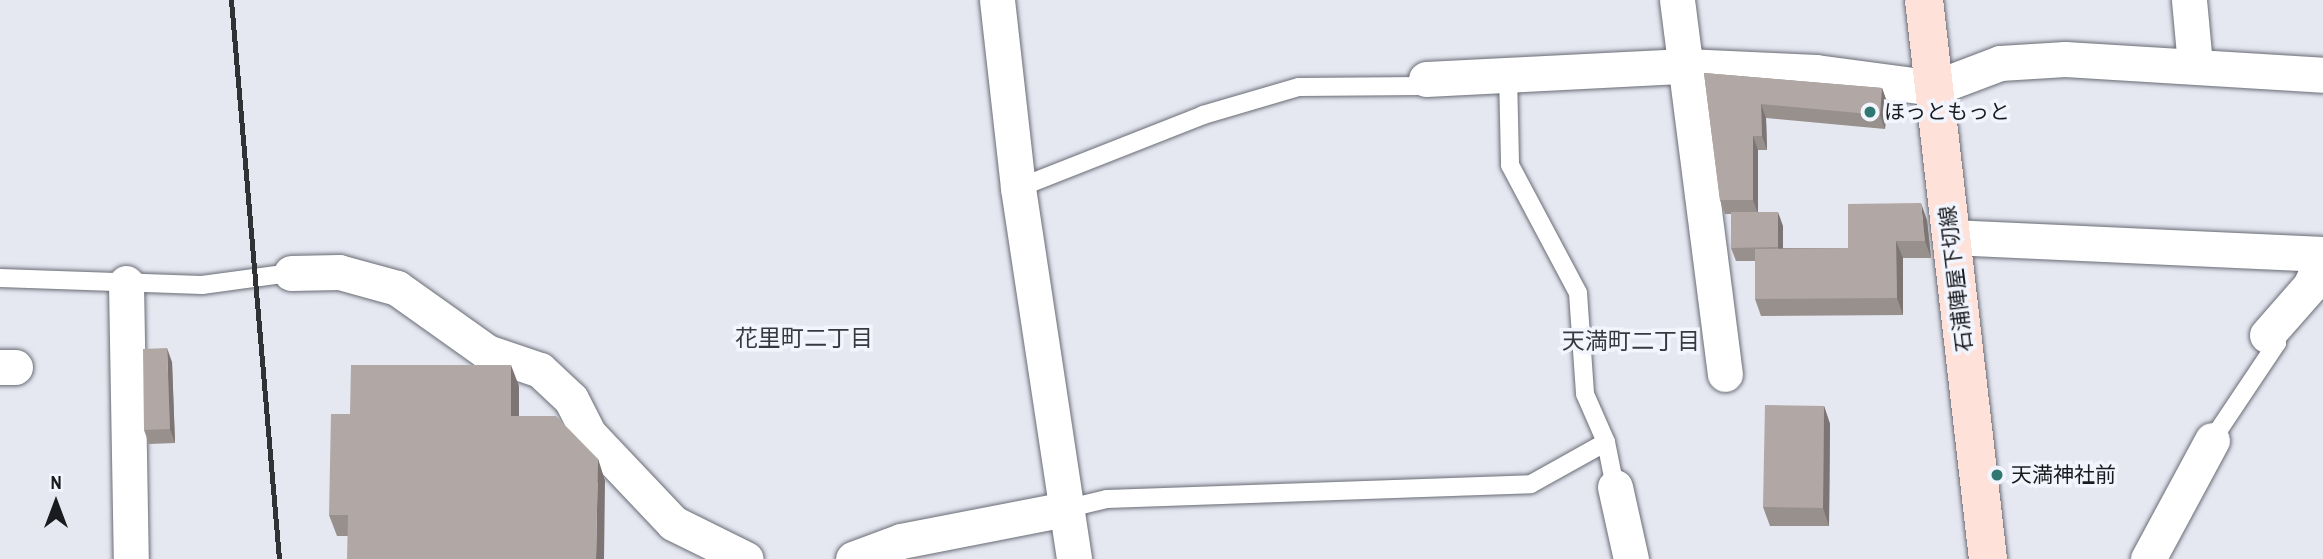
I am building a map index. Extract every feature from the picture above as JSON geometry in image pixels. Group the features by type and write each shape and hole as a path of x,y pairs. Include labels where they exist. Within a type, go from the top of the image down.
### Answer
{"main road":[{"name":"石浦陣屋下切線","path":"1924,0 1988,559"}],"street":[{"path":"997,0 1018,188 1074,559"},
{"path":"1677,0 1725,374"},
{"path":"2189,0 2195,65"},
{"path":"1426,79 1685,66 1816,72 1934,88 2000,64 2065,59 2323,75"},
{"path":"1951,237 2323,256 2310,286 2267,335"},
{"path":"291,273 340,272 397,288 487,352 540,370 570,399 588,433 673,523 746,559"},
{"path":"125,283 131,559"},
{"path":"2148,559 2212,440"},
{"path":"1615,486 1631,559"},
{"path":"853,559 901,541 1065,509"}],"lane":[{"path":"1508,74 1510,165 1576,285 1586,394 1606,442 1615,486"},
{"path":"1018,188 1156,132 1298,87 1422,86 1426,79"},
{"path":"0,278 202,285 291,273"},
{"path":"2212,440 2277,343 2267,335"},
{"path":"1065,509 1107,499 1531,484 1606,442"}],"building":[{"path":"1704,73 1882,88 1880,115 1761,104 1762,136 1753,136 1753,200 1720,200"},
{"path":"1921,203 1925,241 1896,241 1897,298 1755,299 1755,249 1848,248 1848,204"},
{"path":"1731,212 1778,212 1778,247 1731,248"},
{"path":"167,348 170,429 144,430 143,349"},
{"path":"351,365 511,365 511,416 556,416 598,459 596,559 347,559 348,515 329,515 331,414 350,414"},
{"path":"1765,405 1824,406 1823,508 1763,507"}],"railway":[{"path":"231,0 279,559"}],"place":[{"name":"ほっともっと","path":"1870,112"},
{"name":"天満神社前","path":"1997,475"}],"district":[{"name":"花里町二丁目","path":"804,338"},
{"name":"天満町二丁目","path":"1631,341"}]}
